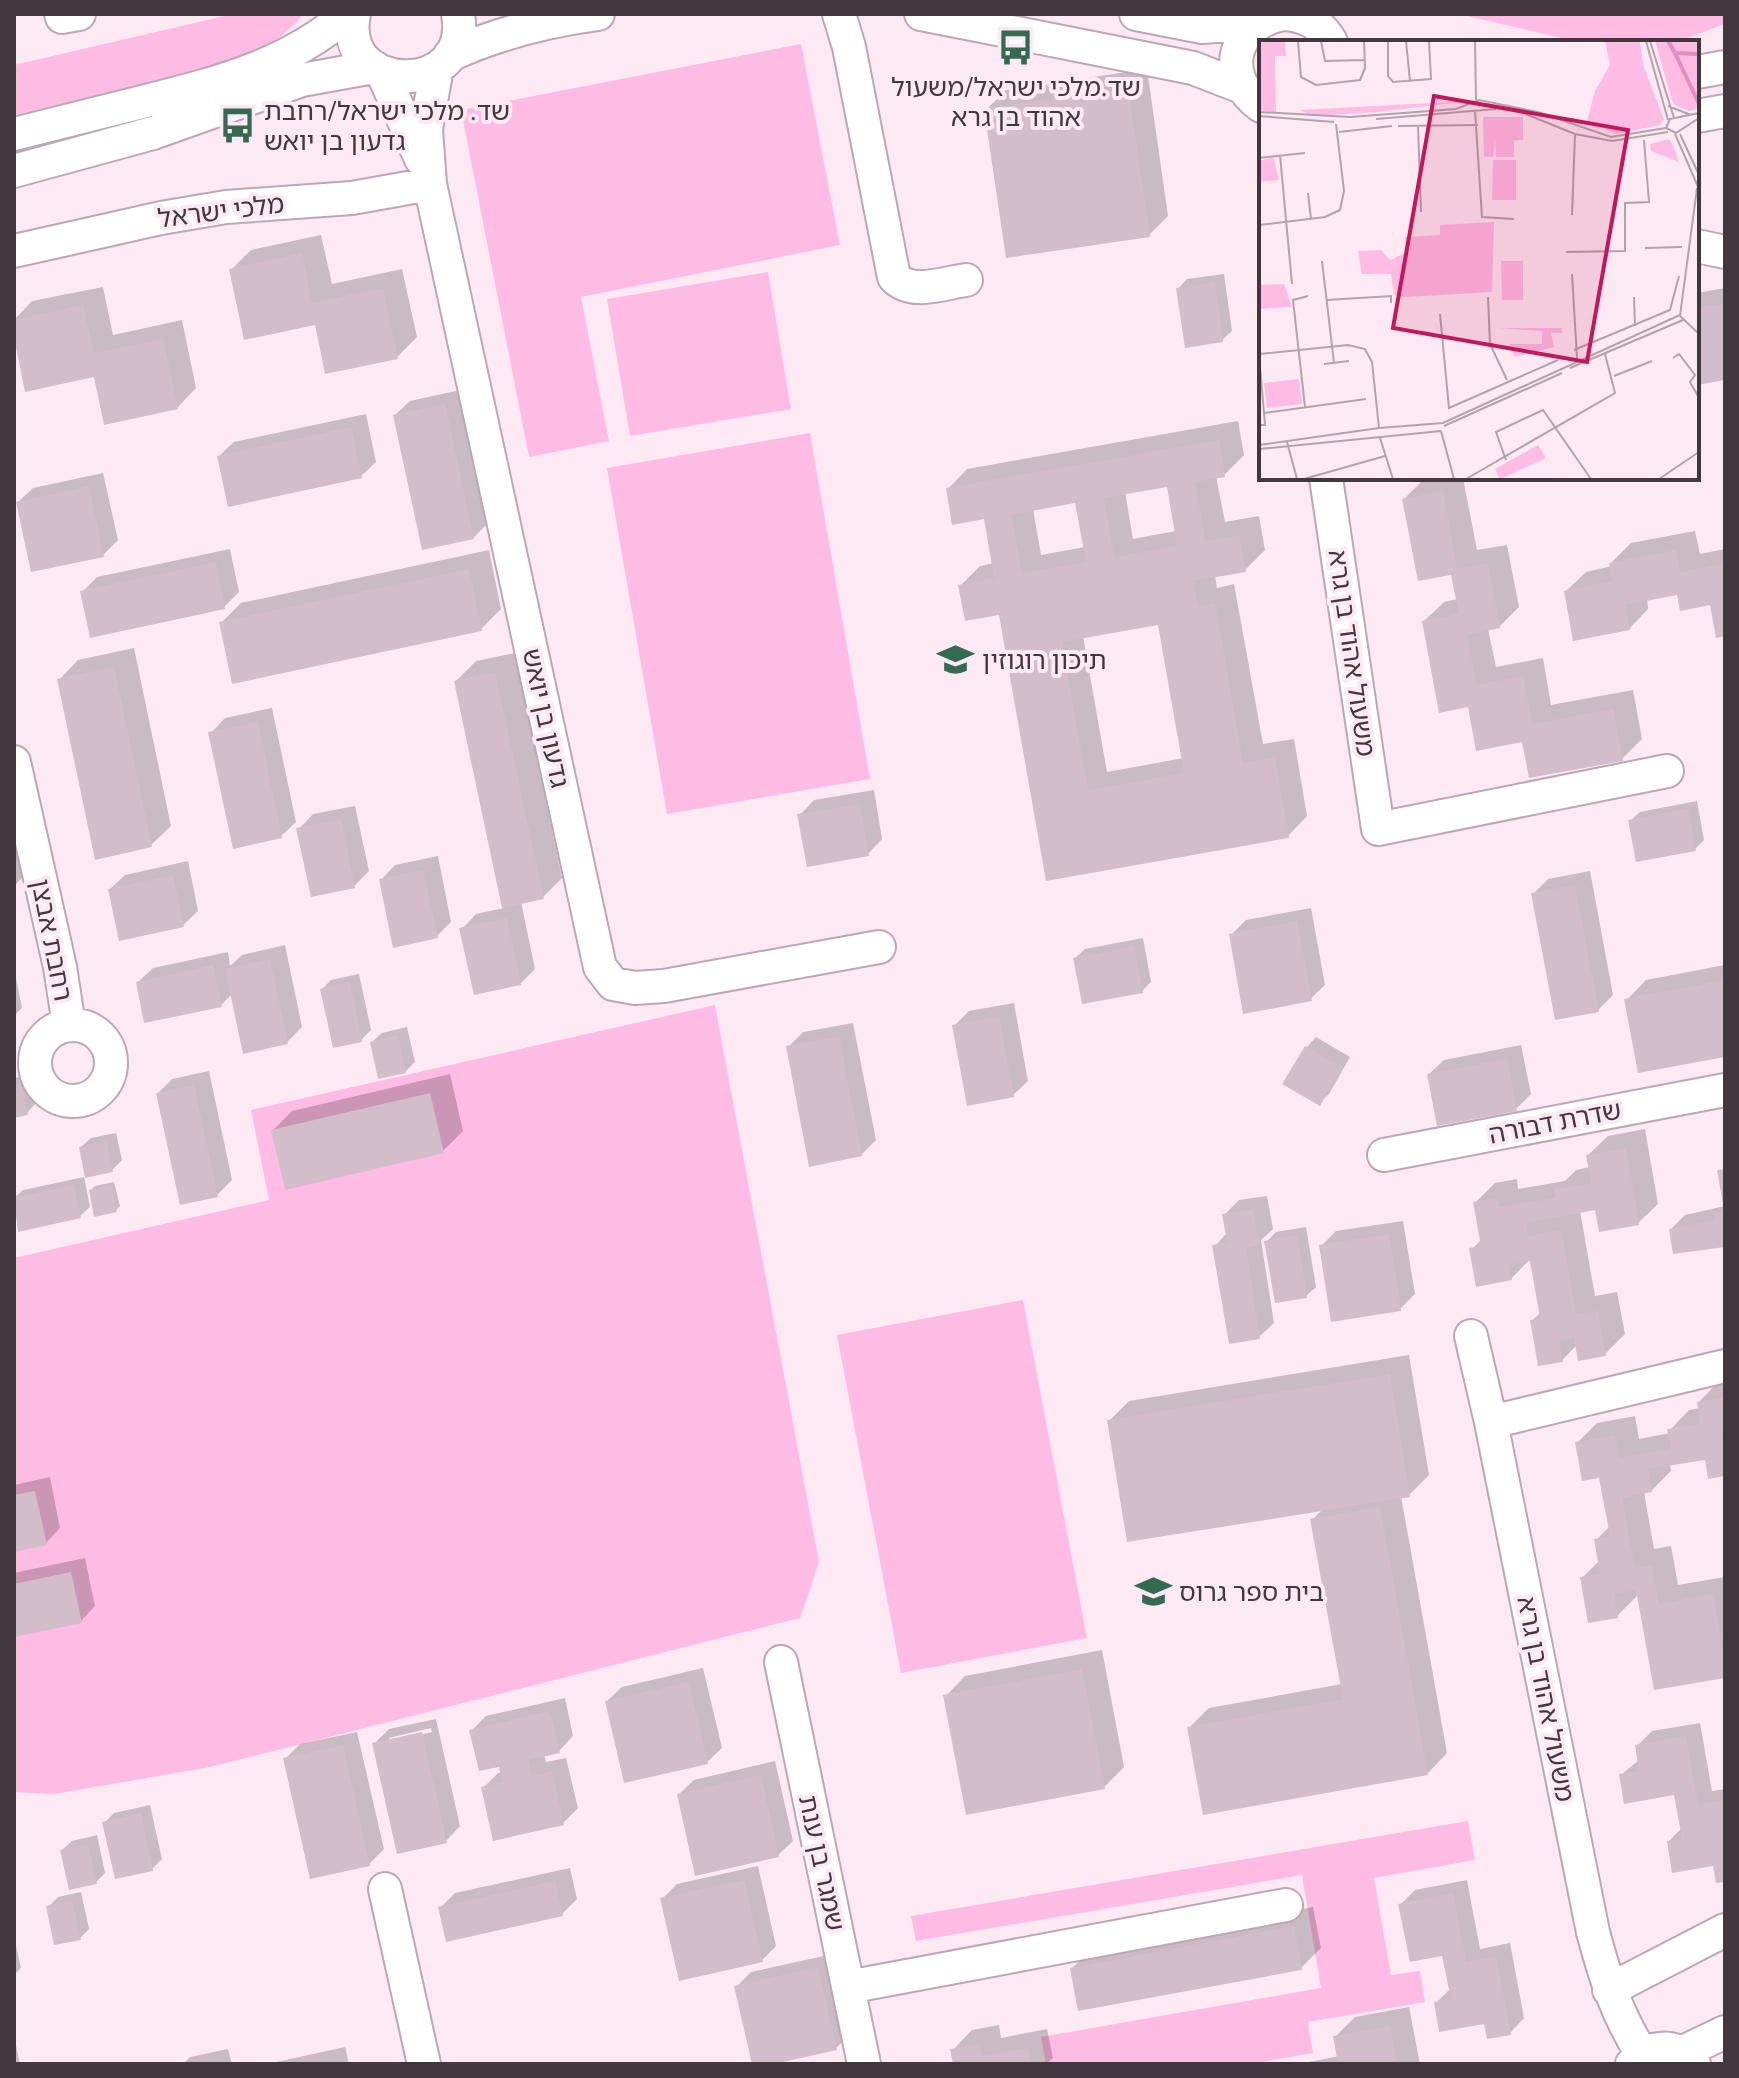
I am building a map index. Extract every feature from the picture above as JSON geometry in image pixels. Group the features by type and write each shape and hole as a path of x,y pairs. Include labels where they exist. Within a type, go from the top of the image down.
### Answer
{"street":[{"path":"61,14 62,17 79,14"},
{"path":"14,134 216,83 259,68 308,43 347,14"},
{"path":"354,14 354,36 358,50 378,70 402,110 430,184"},
{"path":"430,184 426,129 443,62 458,38 458,14"},
{"path":"14,171 153,133 302,80 378,70 410,78 494,36 598,14"},
{"path":"839,14 849,47 894,277 908,287 917,288 966,280"},
{"path":"921,14 1193,68 1252,97"},
{"path":"1136,14 1202,27 1285,16 1311,20 1331,40"},
{"path":"1252,97 1237,74 1239,45 1247,33 1285,16"},
{"path":"1699,72 1725,67"},
{"path":"1699,116 1725,111"},
{"name":"מלכי ישראל","path":"14,251 174,215 226,207 352,198 430,184"},
{"name":"גדעון בן יואש","path":"430,184 596,952 605,977 613,984 623,986 664,986 879,947"},
{"path":"1699,246 1725,252"},
{"name":"משעול אהוד בן גרא","path":"1326,480 1378,829 1667,771"},
{"name":"רחבת אבצן","path":"14,762 60,967 69,1025"},
{"name":"שדרת דבורה","path":"1384,1155 1725,1090"},
{"name":"משעול אהוד בן גרא","path":"1471,1336 1593,1932 1609,1990 1637,2059"},
{"path":"1491,1422 1725,1366"},
{"name":"שמגר בן ענת","path":"781,1662 864,2064"},
{"path":"385,1889 424,2064"},
{"path":"848,1987 1286,1905"},
{"path":"1609,1990 1725,1930"},
{"path":"1637,2059 1661,2048 1688,2058 1725,2032"}],"shaded area":[{"path":"233,14 302,14 271,45 213,67 14,115 14,65"},
{"path":"1459,14 1725,14 1725,24 1682,40 1570,40"},
{"path":"801,44 840,245 581,297 609,441 529,457 461,110"},
{"path":"768,272 791,409 630,436 607,299"},
{"path":"810,433 870,779 667,814 607,468"},
{"path":"715,1005 819,1562 800,1618 210,1767 55,1794 14,1792 14,1258 269,1200 251,1110"},
{"path":"1023,1300 1087,1638 901,1673 837,1335"},
{"path":"1468,1821 1475,1860 1374,1878 1391,1975 1420,1971 1425,2002 1308,2022 1313,2053 1250,2064 1046,2064 1041,2037 1321,1988 1302,1875 916,1941 911,1916"}],"building":[{"path":"1128,88 1150,237 1006,258 984,109"},
{"path":"302,253 312,303 383,288 398,359 325,374 315,325 244,340 229,269"},
{"path":"1215,282 1223,342 1185,348 1176,288"},
{"path":"1725,303 1725,380 1699,385 1699,308"},
{"path":"83,305 94,353 163,339 178,409 104,425 94,377 25,392 14,337 14,320"},
{"path":"445,404 474,539 422,550 393,415"},
{"path":"351,427 362,478 228,507 217,456"},
{"path":"1219,440 1225,477 1195,482 1205,541 1239,535 1246,572 1193,581 1198,606 1215,603 1243,763 1275,757 1289,838 1046,881 999,615 965,621 958,585 994,578 984,519 952,525 946,488","holes":["1167,487 1177,546 1114,557 1104,498","1075,503 1086,562 1022,573 1011,515","1158,625 1184,773 1088,790 1062,642"]},
{"path":"89,486 104,557 31,572 16,502"},
{"path":"1443,491 1457,569 1488,563 1500,628 1467,635 1476,685 1523,676 1532,724 1613,709 1623,761 1529,778 1522,742 1476,751 1468,707 1439,713 1422,621 1459,614 1451,575 1418,581 1402,499"},
{"path":"1676,550 1680,572 1723,564 1725,636 1716,638 1710,605 1680,611 1677,595 1625,605 1630,630 1573,641 1564,591 1612,581 1609,563"},
{"path":"216,562 225,609 90,638 80,591"},
{"path":"469,569 482,631 232,684 219,622"},
{"path":"114,667 152,847 95,860 57,679"},
{"path":"495,672 544,899 502,908 454,681"},
{"path":"258,722 282,838 233,849 208,732"},
{"path":"860,804 869,856 807,867 797,814"},
{"path":"1688,809 1696,851 1636,862 1628,820"},
{"path":"341,819 355,888 311,897 296,828"},
{"path":"423,870 438,938 393,948 379,879"},
{"path":"173,875 184,927 119,941 108,889"},
{"path":"1575,885 1599,1012 1555,1020 1531,893"},
{"path":"507,918 521,985 474,995 459,928"},
{"path":"1297,921 1312,1001 1243,1014 1229,934"},
{"path":"1134,946 1143,993 1082,1004 1073,958"},
{"path":"270,959 288,1044 243,1054 225,969"},
{"path":"213,965 222,1007 144,1023 136,982"},
{"path":"1725,980 1725,1057 1638,1073 1624,999"},
{"path":"350,982 362,1042 333,1048 320,989"},
{"path":"999,1016 1014,1097 967,1106 952,1025"},
{"path":"398,1035 406,1073 378,1079 370,1042"},
{"path":"839,1036 862,1156 809,1167 786,1046"},
{"path":"1305,1046 1342,1067 1320,1106 1282,1084"},
{"path":"1507,1059 1517,1111 1437,1126 1427,1074"},
{"path":"21,1083 28,1115 14,1118 14,1085"},
{"path":"194,1085 218,1197 180,1205 156,1093"},
{"path":"430,1093 444,1153 285,1190 271,1130"},
{"path":"107,1141 113,1172 85,1178 79,1147"},
{"path":"1626,1148 1639,1225 1599,1232 1595,1210 1526,1223 1528,1236 1561,1230 1576,1314 1598,1311 1606,1356 1578,1361 1574,1338 1559,1341 1563,1362 1538,1366 1530,1320 1540,1318 1530,1261 1509,1265 1512,1280 1476,1287 1469,1248 1481,1246 1473,1202 1497,1198 1499,1207 1555,1198 1554,1189 1591,1183 1586,1155"},
{"path":"1725,1169 1725,1204 1723,1204 1717,1170"},
{"path":"74,1185 81,1218 18,1232 14,1198"},
{"path":"111,1185 117,1212 94,1217 89,1190"},
{"path":"1253,1209 1259,1245 1246,1248 1260,1339 1229,1344 1212,1245 1227,1242 1222,1214"},
{"path":"1725,1212 1725,1247 1673,1254 1669,1229 1715,1220 1714,1214"},
{"path":"1389,1234 1401,1311 1331,1322 1319,1245"},
{"path":"1297,1235 1307,1298 1275,1303 1264,1241"},
{"path":"1390,1374 1410,1497 1127,1542 1107,1420"},
{"path":"1725,1397 1725,1432 1722,1432 1725,1476 1708,1479 1705,1460 1648,1469 1652,1492 1622,1498 1635,1568 1652,1565 1659,1604 1713,1594 1725,1665 1725,1678 1654,1690 1636,1590 1614,1594 1618,1618 1588,1623 1580,1577 1600,1574 1594,1539 1610,1536 1599,1478 1582,1481 1575,1442 1615,1435 1619,1458 1671,1448 1667,1429 1700,1424 1697,1402"},
{"path":"35,1491 47,1545 14,1552 14,1495"},
{"path":"1380,1507 1428,1775 1203,1815 1187,1727 1343,1699 1310,1519"},
{"path":"71,1572 82,1623 14,1637 14,1584"},
{"path":"1082,1669 1105,1789 966,1815 943,1695"},
{"path":"689,1682 708,1764 624,1783 605,1701"},
{"path":"550,1711 560,1753 528,1760 532,1776 552,1771 564,1825 493,1841 481,1787 502,1782 499,1767 479,1771 469,1730"},
{"path":"422,1732 447,1843 397,1854 372,1743"},
{"path":"1686,1736 1698,1805 1725,1800 1725,1882 1716,1883 1713,1866 1672,1873 1667,1841 1682,1838 1674,1795 1624,1804 1619,1774 1639,1771 1635,1745"},
{"path":"343,1745 370,1866 310,1879 283,1758"},
{"path":"761,1775 779,1857 695,1876 677,1794"},
{"path":"141,1813 153,1871 115,1879 102,1822"},
{"path":"88,1844 97,1884 69,1890 60,1850"},
{"path":"744,1880 763,1962 679,1981 660,1898"},
{"path":"555,1881 563,1916 446,1942 438,1907"},
{"path":"1453,1893 1466,1962 1496,1956 1511,2035 1487,2039 1484,2024 1439,2032 1434,2002 1451,1999 1442,1956 1410,1962 1398,1904"},
{"path":"72,1900 81,1940 54,1945 46,1906"},
{"path":"1294,1926 1302,1970 1078,2011 1070,1968"},
{"path":"818,1967 837,2050 774,2064 752,2064 734,1986"},
{"path":"1390,2026 1397,2064 1338,2064 1333,2036"},
{"path":"979,2044 982,2056 1028,2048 1031,2064 953,2064 950,2049"}],"place":[{"name":"שד.מלכי ישראל/משעול אהוד בן גרא","path":"1016,48"},
{"name":"שד. מלכי ישראל/רחבת גדעון בן יואש","path":"238,126"},
{"name":"תיכון רוגוזין","path":"956,660"},
{"name":"בית ספר גרוס","path":"1153,1592"}]}
